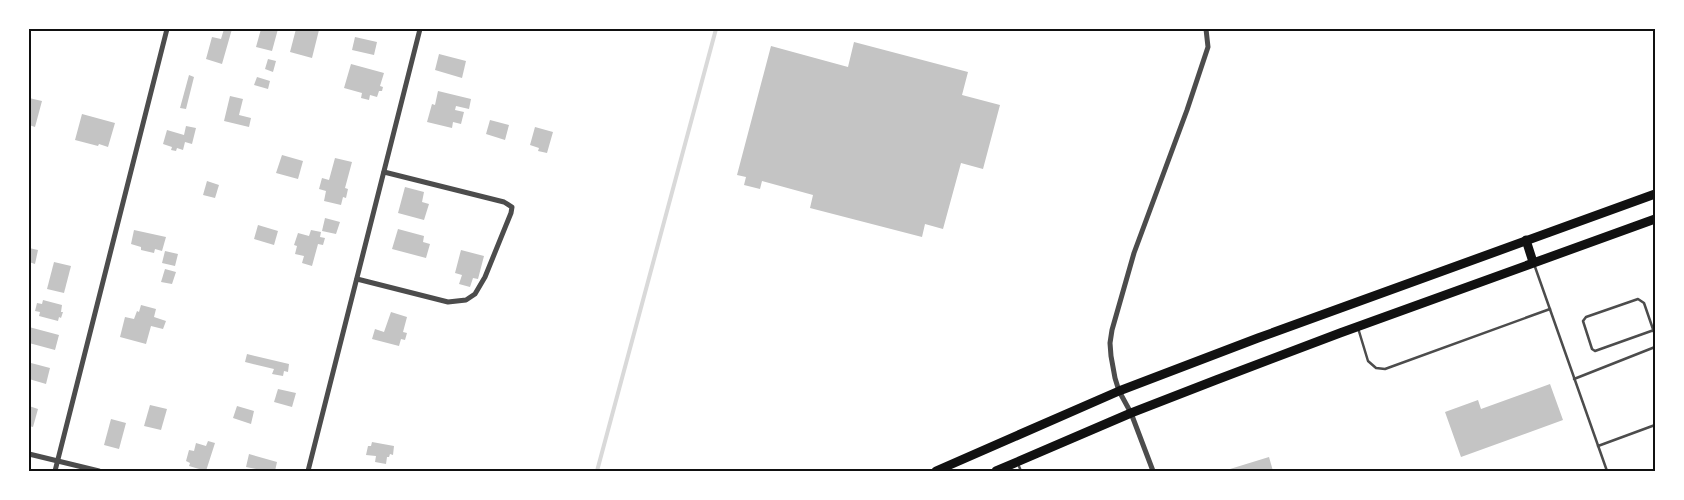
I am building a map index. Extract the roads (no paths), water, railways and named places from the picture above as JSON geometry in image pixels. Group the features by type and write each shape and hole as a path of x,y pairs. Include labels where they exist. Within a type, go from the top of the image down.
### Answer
{"highway":[{"path":"936,471 1119,391 1258,338 1655,194"},
{"path":"996,471 1019,467 1131,413 1357,326 1655,219"},
{"path":"1526,240 1533,262"}],"street":[{"path":"55,471 167,29"},
{"path":"308,471 420,29"},
{"path":"1153,471 1131,413 1119,391 1110,343 1134,253 1208,48 1206,29"},
{"path":"357,279 448,302 466,300 479,289 511,213 512,208 504,202 384,172"},
{"path":"29,454 99,471"}],"lane":[{"path":"1533,262 1607,471"},
{"path":"1654,330 1595,351 1592,349 1583,321 1586,317 1638,300 1644,303 1654,330 1655,335"},
{"path":"1357,326 1368,361 1376,368 1385,369 1550,309"},
{"path":"1574,379 1655,347"},
{"path":"1598,446 1655,425"}],"waterway":[{"path":"597,471 716,29"}]}
